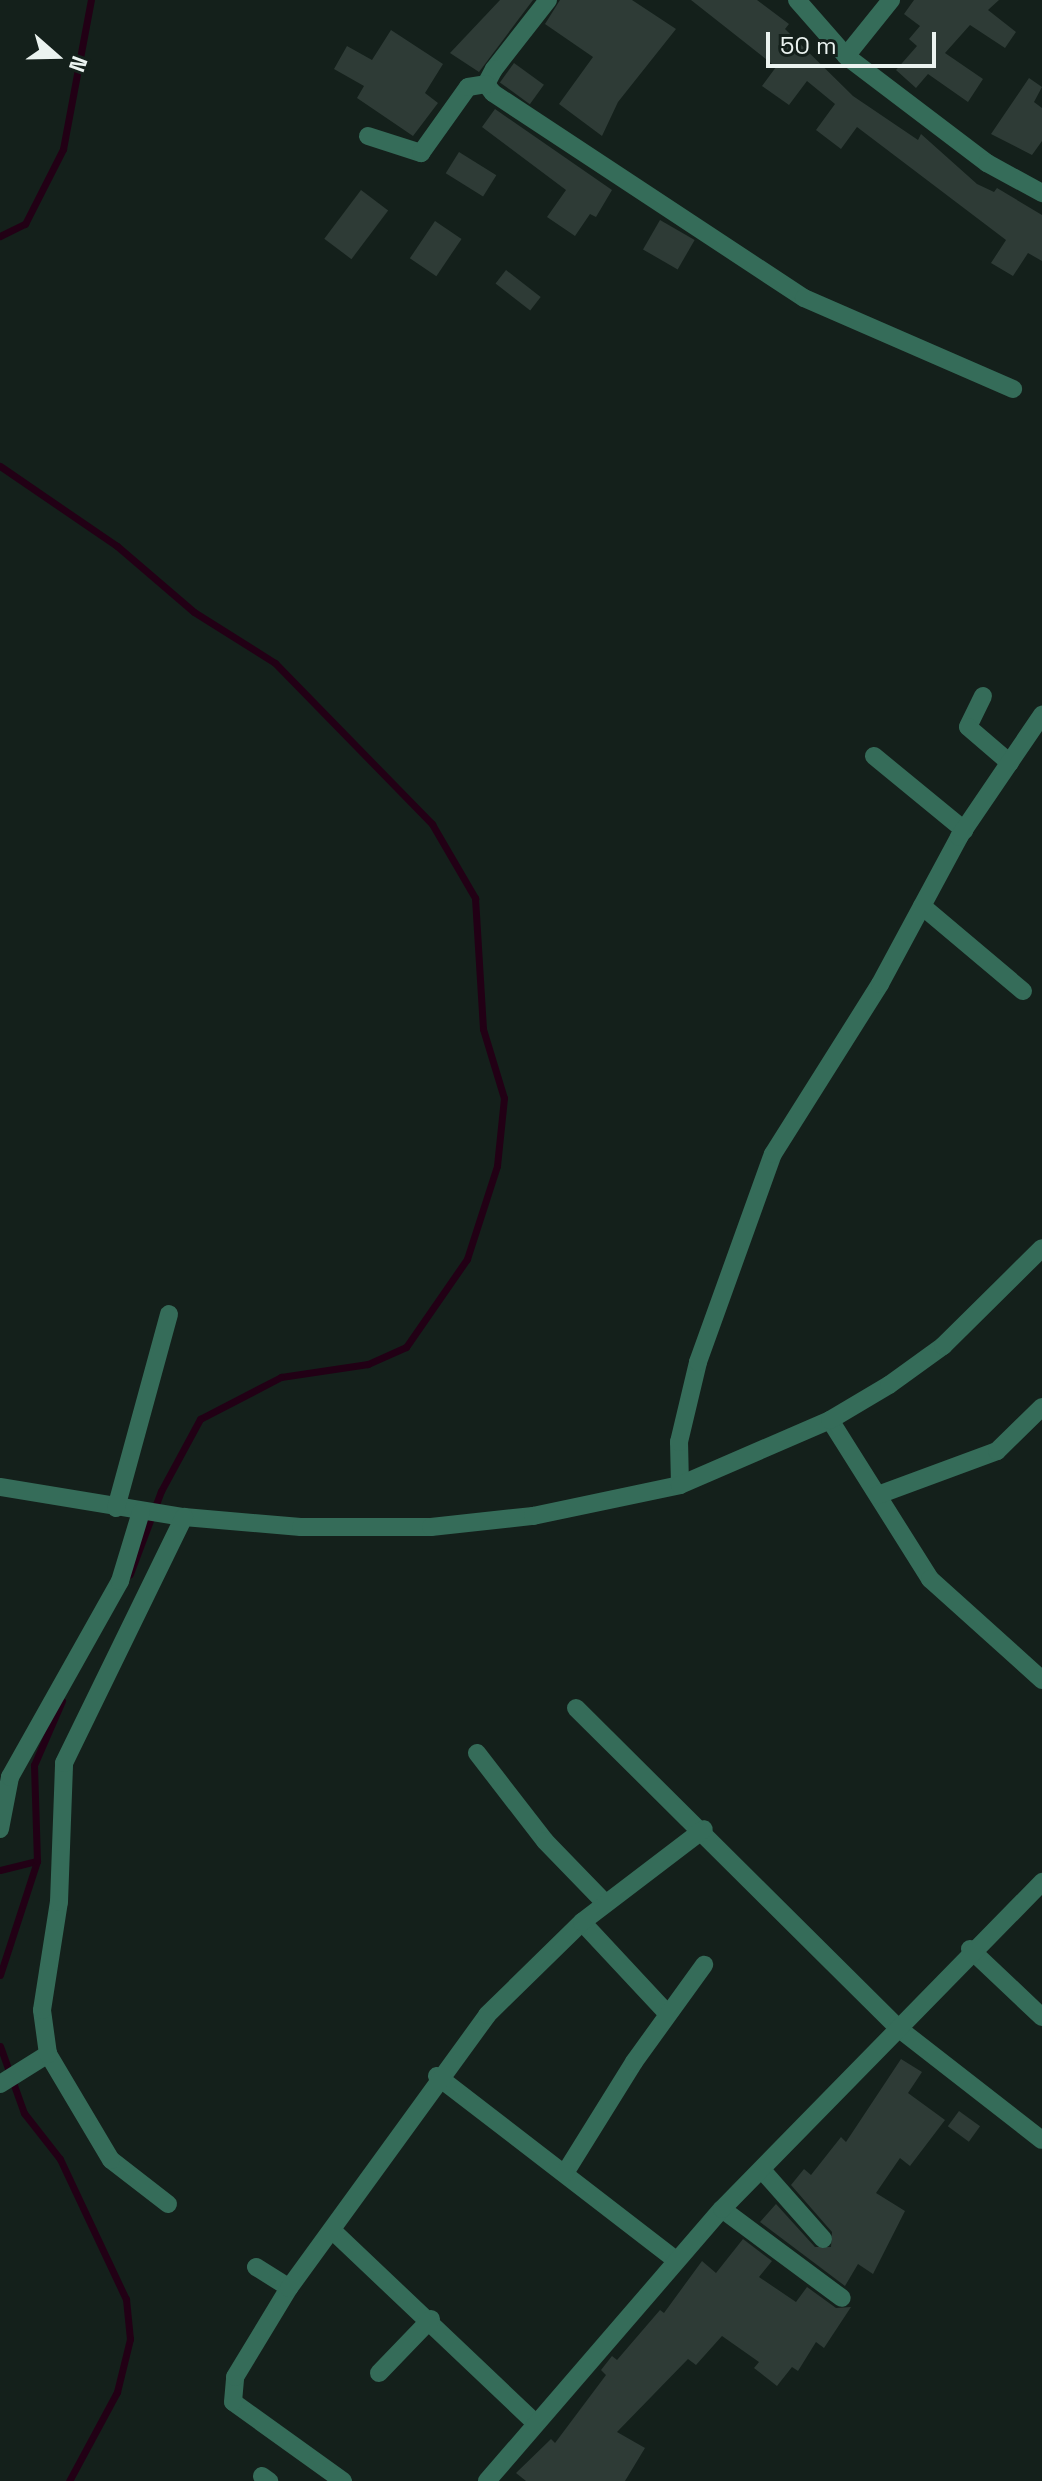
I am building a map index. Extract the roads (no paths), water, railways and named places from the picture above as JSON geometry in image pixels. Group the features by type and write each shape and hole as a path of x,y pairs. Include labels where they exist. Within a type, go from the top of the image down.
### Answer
{"street":[{"path":"486,84 548,0"},
{"path":"797,0 846,56 987,163 1042,193"},
{"path":"846,56 891,0"},
{"path":"368,136 421,153 468,87 486,84 804,298 1013,389"},
{"path":"983,696 970,733 1010,763"},
{"path":"680,1485 679,1442 698,1362 773,1154 922,906 964,830 1042,715"},
{"path":"874,756 964,830"},
{"path":"922,906 1023,991"},
{"path":"0,1487 184,1517 301,1527 431,1527 533,1516 680,1485 830,1420 943,1346 1042,1248"},
{"path":"116,1508 169,1314"},
{"path":"878,1495 997,1451 1042,1407"},
{"path":"830,1420 930,1579 1042,1680"},
{"path":"0,1829 10,1777 120,1581 151,1513"},
{"path":"168,2204 111,2160 48,2054 42,2010 61,1872 59,1780 95,1691 184,1517"},
{"path":"576,1708 704,1829 898,2028 1042,2140"},
{"path":"477,1753 545,1841 605,1903"},
{"path":"343,2481 233,2402 235,2377 289,2288 333,2231 437,2076 487,2015 582,1922 704,1829"},
{"path":"487,2481 722,2209 898,2028 970,1949 1042,1882"},
{"path":"582,1922 667,2013"},
{"path":"970,1949 1042,2017"},
{"path":"565,2173 667,2013 704,1965"},
{"path":"6,2080 48,2054"},
{"path":"437,2076 676,2260"},
{"path":"762,2170 823,2239"},
{"path":"722,2209 842,2298"},
{"path":"333,2231 431,2319 535,2423"},
{"path":"256,2267 289,2288"},
{"path":"379,2373 431,2319"}],"waterway":[{"path":"0,236 25,224 63,149 91,0"},
{"path":"0,466 117,546 194,612 275,663 432,824 475,898 483,1029 504,1098 497,1166 467,1259 406,1347 368,1364 281,1377 200,1419 161,1491 130,1574"},
{"path":"0,1975 37,1861 34,1765 62,1701"},
{"path":"0,1870 37,1861"},
{"path":"0,2046 24,2113 60,2159 126,2299 130,2339 117,2392 69,2481"}]}
